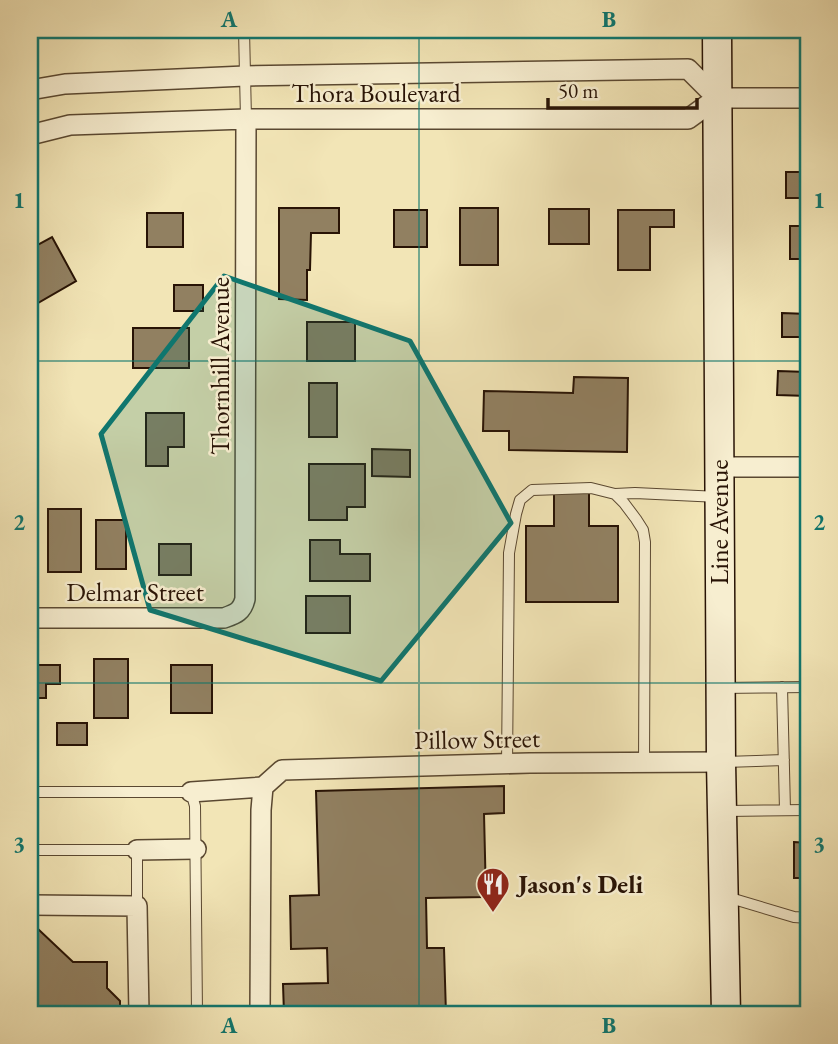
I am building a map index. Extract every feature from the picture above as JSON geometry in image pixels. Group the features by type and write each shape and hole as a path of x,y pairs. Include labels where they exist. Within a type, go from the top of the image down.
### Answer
{"main road":[{"name":"Line Avenue","path":"718,30 720,688 726,1014"}],"street":[{"name":"Thora Boulevard","path":"30,90 65,84 244,76 688,69 717,98 688,119 247,119 70,125 30,135"},
{"path":"717,98 808,97"},
{"name":"Thornhill Avenue","path":"239,612 245,599 247,119"},
{"path":"719,467 808,467"},
{"name":"Delmar Street","path":"30,618 223,618 239,612"},
{"name":"Pillow Street","path":"263,787 282,770 721,762"},
{"path":"191,792 263,787 260,1014"},
{"path":"137,850 196,849"},
{"path":"30,905 137,906 139,1014"}],"lane":[{"path":"244,30 247,119"},
{"path":"507,764 509,553 520,500 532,489 591,488 615,494 719,497"},
{"path":"615,494 643,530 645,542 644,762"},
{"path":"782,687 785,810"},
{"path":"720,688 808,687"},
{"path":"721,762 783,760"},
{"path":"30,792 191,792 195,806 197,1014"},
{"path":"722,811 808,810"},
{"path":"30,850 137,850 137,906"},
{"path":"723,896 794,917 808,918"}],"highlighted area":[{"path":"224,276 410,341 511,523 381,681 150,610 101,434"}],"building":[{"path":"786,172 808,172 808,198 786,198"},
{"path":"279,208 339,208 339,233 311,233 307,300 279,299"},
{"path":"460,208 498,208 498,265 460,265"},
{"path":"549,209 589,209 589,244 549,244"},
{"path":"394,210 427,210 427,247 394,247"},
{"path":"618,210 674,210 674,227 650,227 650,270 618,270"},
{"path":"147,213 183,213 183,247 147,247"},
{"path":"790,226 808,226 808,259 790,259"},
{"path":"52,237 76,281 31,307 30,249"},
{"path":"174,285 203,285 203,311 174,311"},
{"path":"782,313 808,314 808,337 782,337"},
{"path":"307,322 355,322 355,361 307,361"},
{"path":"133,328 189,328 189,368 133,368"},
{"path":"778,371 808,372 808,396 777,395"},
{"path":"574,377 628,378 627,452 509,450 509,431 483,431 484,391 573,393"},
{"path":"309,383 337,383 337,437 309,437"},
{"path":"146,413 184,413 184,447 168,447 168,466 146,466"},
{"path":"372,449 410,450 410,477 372,476"},
{"path":"309,464 365,464 365,507 347,507 347,520 309,520"},
{"path":"554,491 589,491 589,526 618,526 618,602 526,602 526,526 554,526"},
{"path":"48,509 81,509 81,572 48,572"},
{"path":"96,520 126,520 126,569 96,569"},
{"path":"310,540 340,540 340,554 370,554 370,581 310,581"},
{"path":"159,544 191,544 191,575 159,575"},
{"path":"306,596 350,596 350,633 306,633"},
{"path":"94,659 128,659 128,718 94,718"},
{"path":"30,665 60,665 60,684 46,684 46,698 30,698"},
{"path":"171,665 212,665 212,713 171,713"},
{"path":"57,723 87,723 87,745 57,745"},
{"path":"504,786 504,813 484,814 486,897 426,898 427,948 444,948 446,1014 284,1014 283,984 328,983 327,948 291,949 290,896 319,895 316,791"},
{"path":"794,842 808,843 808,895 804,895 804,878 794,878"},
{"path":"30,929 38,929 73,962 107,962 107,988 120,1001 120,1014 30,1014"}],"place":[{"name":"Jason's Deli","path":"493,914"}]}
